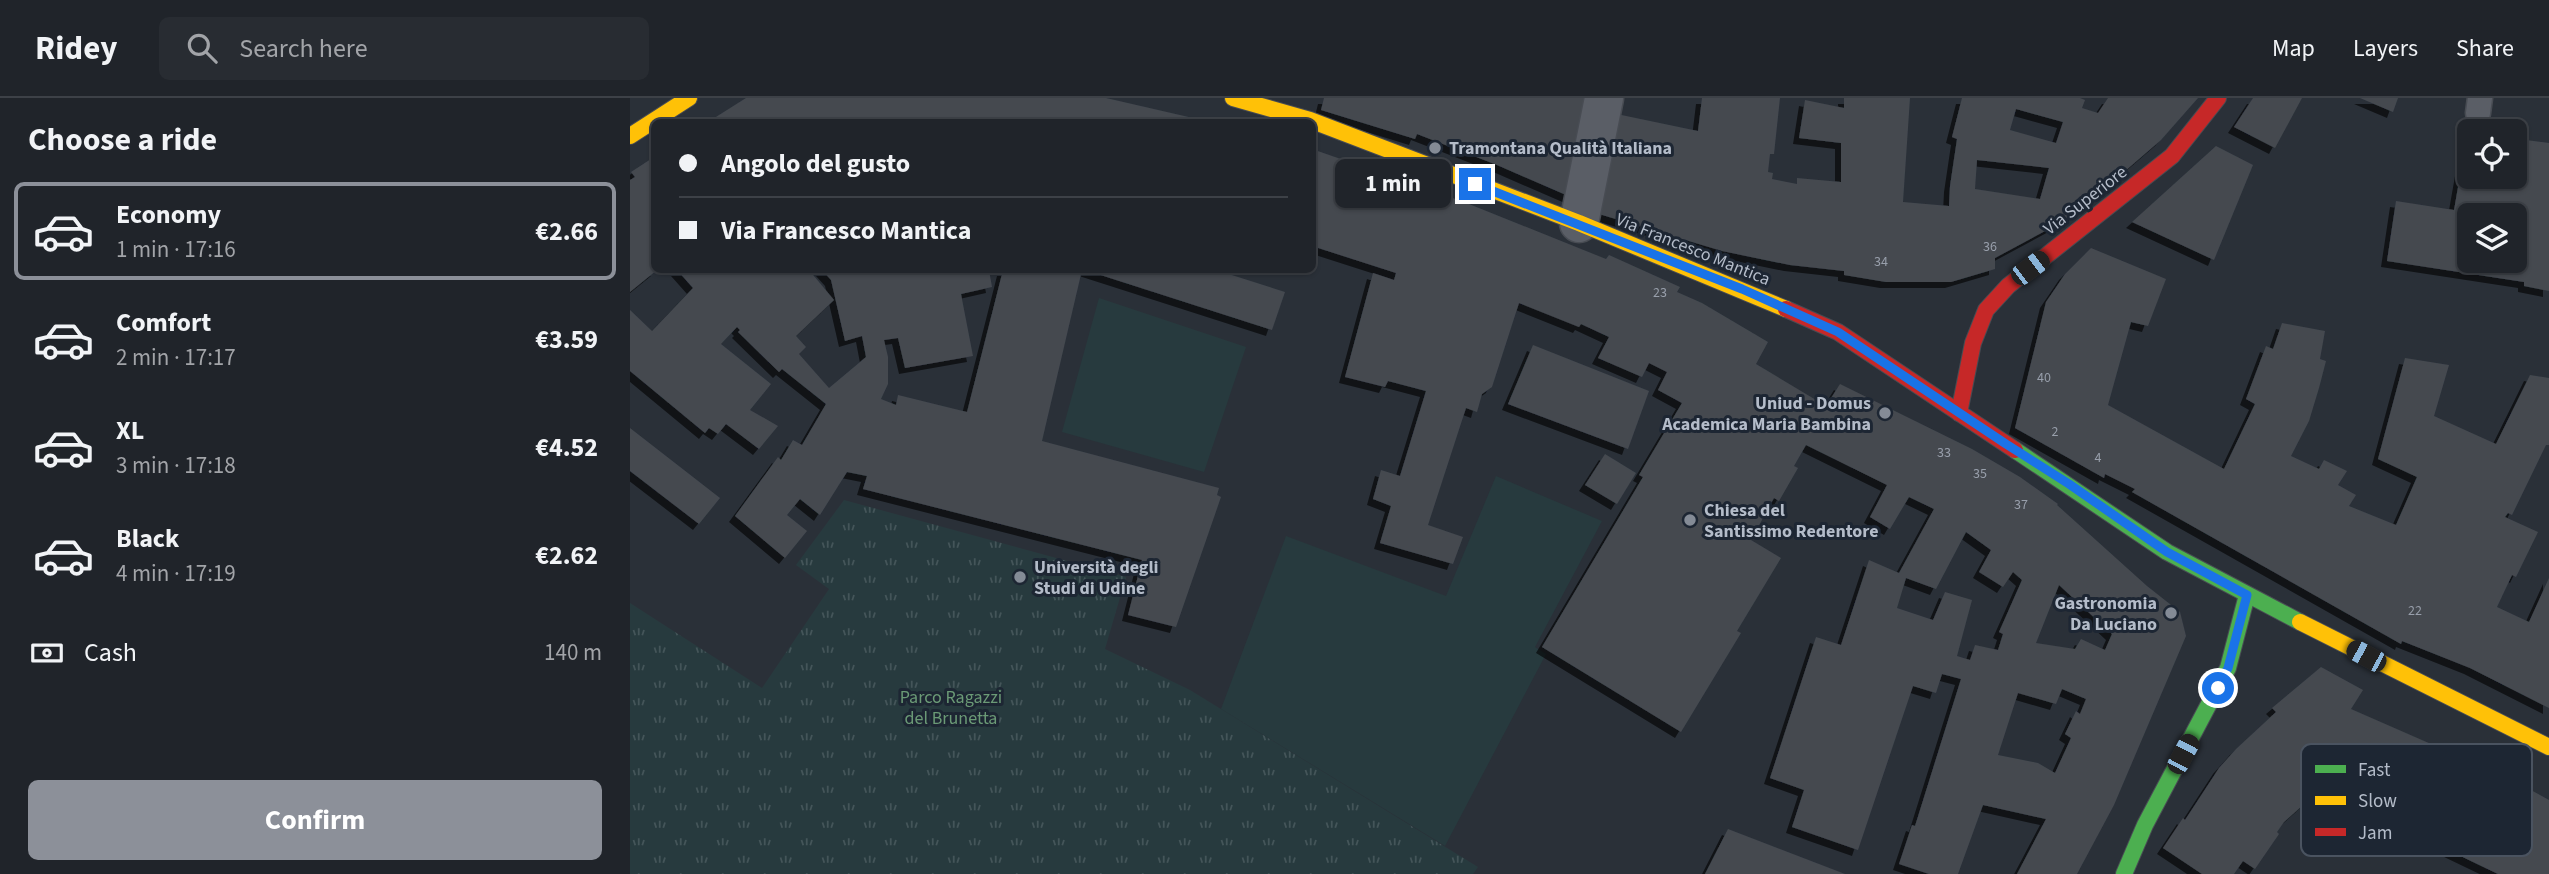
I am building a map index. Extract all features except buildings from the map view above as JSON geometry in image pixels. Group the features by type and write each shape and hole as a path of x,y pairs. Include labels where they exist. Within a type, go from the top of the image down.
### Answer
{"street":[{"path":"656,119 689,98"},
{"name":"Via Francesco Mantica","path":"1233,98 1313,109 1838,332 2167,552 2549,747"},
{"path":"1579,223 1604,98"},
{"name":"Via Superiore","path":"1959,413 1973,343 1986,310 2008,286 2172,156 2218,98"},
{"path":"630,136 651,122"},
{"path":"2123,874 2145,825 2228,668 2247,595"}],"green space":[{"path":"1099,298 1246,347 1204,472 1062,432"},
{"path":"1496,476 1602,521 1535,647 1546,654 1445,846 1221,709 1286,536 1446,596"},
{"name":"Parco Ragazzi del Brunetta","path":"844,500 1126,577 1105,649 1190,690 1478,867 1473,874 630,874 630,603 762,688 829,589 796,565"}],"traffic: fast":[{"path":"2015,450 2167,552 2300,622"},
{"path":"2124,874 2145,825 2228,668 2247,595"}],"traffic: slow":[{"path":"656,119 689,98"},
{"path":"1233,98 1306,119"},
{"path":"630,136 651,122"},
{"path":"1316,122 1579,223 1786,309"},
{"path":"2300,622 2549,747"}],"traffic: jam":[{"path":"1959,413 1973,343 1986,310 2008,286 2172,156 2218,98"},
{"path":"1786,309 1838,332 2015,450"}],"place":[{"name":"Tramontana Qualità Italiana","path":"1435,148"},
{"name":"Uniud - Domus Academica Maria Bambina","path":"1885,413"},
{"name":"Chiesa del Santissimo Redentore","path":"1690,520"},
{"name":"Università degli Studi di Udine","path":"1020,577"},
{"name":"Gastronomia Da Luciano","path":"2171,613"}],"route":[{"path":"1475,184 1742,289 1838,332 2167,552 2247,595 2228,668 2218,688"}]}
